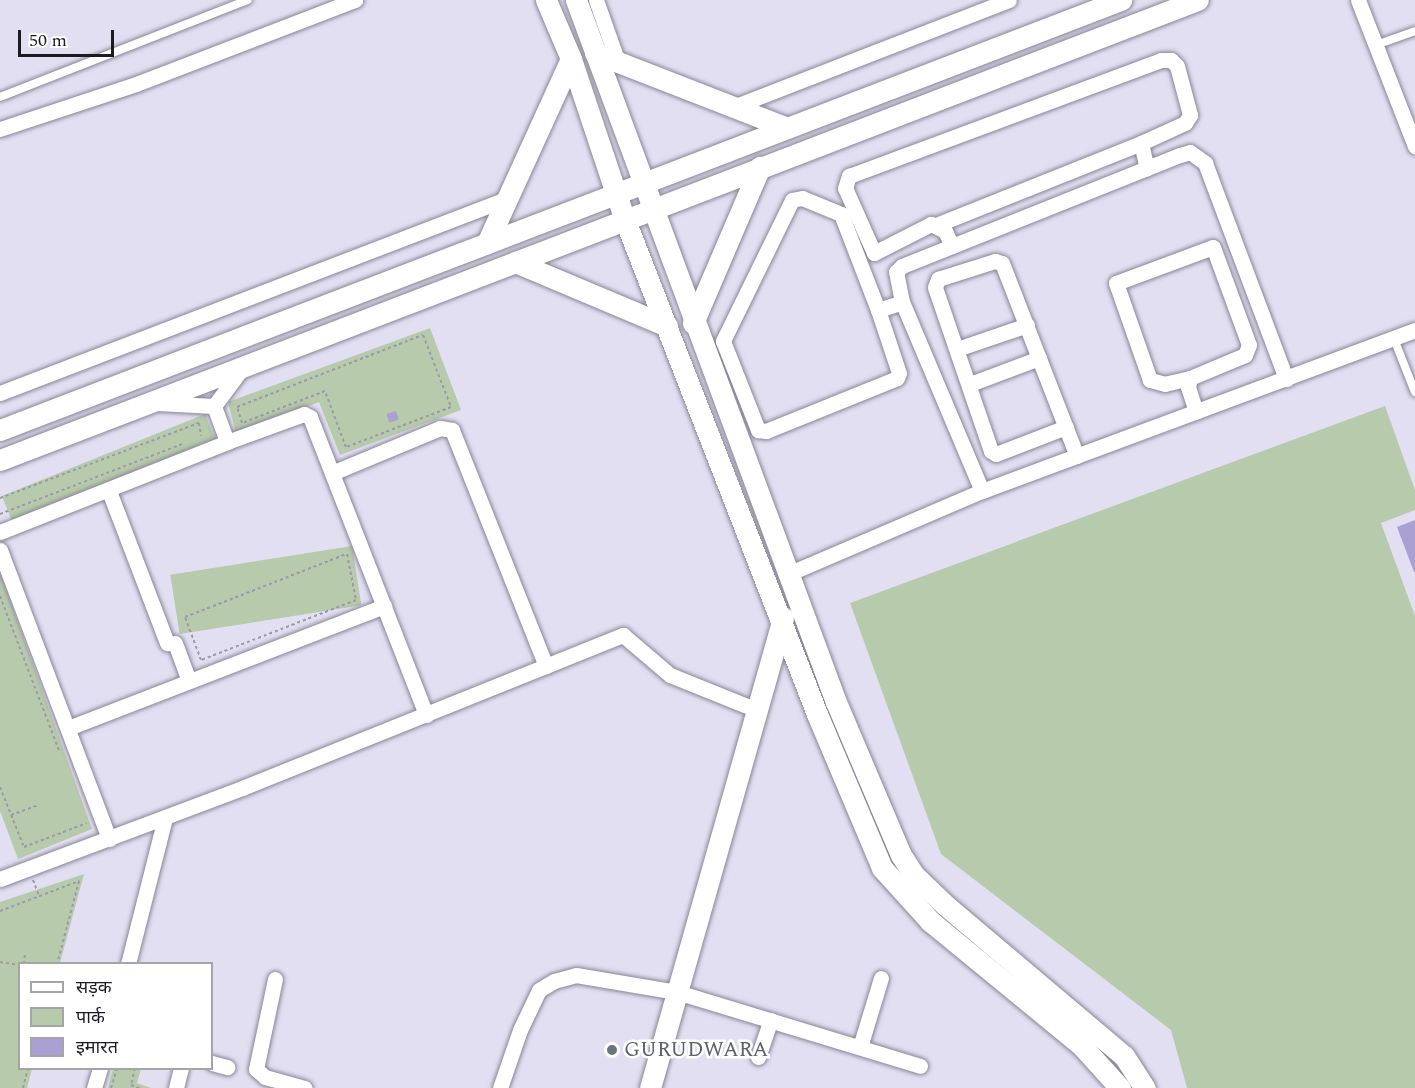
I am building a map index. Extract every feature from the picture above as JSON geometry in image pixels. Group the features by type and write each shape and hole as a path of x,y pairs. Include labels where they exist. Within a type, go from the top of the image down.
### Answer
{"main road":[{"path":"546,0 571,60 625,220 882,868 930,921 1082,1047 1120,1088"},
{"path":"576,0 645,183 693,323 788,574 887,825 914,875 1124,1056 1145,1088"},
{"path":"0,430 1121,0"},
{"path":"0,460 1198,0"},
{"path":"595,53 787,128"},
{"path":"486,243 503,200 571,60"},
{"path":"693,323 760,167"},
{"path":"515,262 667,326"},
{"path":"650,1088 782,618 788,574"}],"street":[{"path":"0,129 136,84 355,0"},
{"path":"596,0 618,62"},
{"path":"733,107 1010,0"},
{"path":"1358,0 1415,146"},
{"path":"1161,60 1171,60 1177,66 1190,115 1185,123 1141,143 936,225 931,224 874,253 846,188 849,176 1161,60"},
{"path":"1141,143 1147,168"},
{"path":"982,491 902,302 896,272 902,266 1190,152 1205,163 1286,379"},
{"path":"802,198 841,214 878,310 899,373 897,378 766,431 758,430 723,341 792,200 802,198"},
{"path":"0,393 503,200"},
{"path":"936,225 945,231 952,246"},
{"path":"1213,247 1249,345 1245,355 1190,378 1165,384 1150,380 1116,283 1213,247"},
{"path":"1066,427 996,454 991,451 935,287 938,279 995,261 1002,262 1027,325 1039,358 1066,427 1077,456"},
{"path":"878,310 902,302"},
{"path":"957,349 1027,325"},
{"path":"788,574 982,491 1415,330"},
{"path":"970,384 1039,358"},
{"path":"214,406 243,367"},
{"path":"1190,378 1188,387 1196,412"},
{"path":"149,402 214,406"},
{"path":"214,406 227,442"},
{"path":"0,532 304,414 310,417 426,715"},
{"path":"332,473 440,428 452,430 546,666"},
{"path":"109,491 171,643 189,681"},
{"path":"0,550 109,839"},
{"path":"68,728 384,606"},
{"path":"1,876 165,818 623,635 670,675 757,710"},
{"path":"128,962 165,818"},
{"path":"500,1088 519,1030 539,990 554,981 576,975 677,992 920,1066"},
{"path":"860,1047 881,978"},
{"path":"275,979 256,1069 265,1077 304,1088"},
{"path":"758,1058 771,1020"},
{"path":"213,1063 227,1067"},
{"path":"94,1088 99,1070"},
{"path":"176,1088 180,1070"}],"lane":[{"path":"0,97 248,0"},
{"path":"1376,45 1415,31"},
{"path":"1394,339 1414,388"}],"path":[{"path":"423,336 452,407 346,447 325,391 242,423 237,407 423,336"},
{"path":"0,498 199,423 203,435 0,514"},
{"path":"347,554 356,600 201,660 185,617 347,554"},
{"path":"0,596 63,759"},
{"path":"0,787 24,848 88,824 83,813"},
{"path":"11,815 38,805"},
{"path":"0,910 80,881 57,962"},
{"path":"24,962 25,953"},
{"path":"0,962 18,965"},
{"path":"23,1088 28,1070"},
{"path":"111,1088 116,1070"},
{"path":"135,1070 131,1085 140,1088"}],"green space":[{"path":"430,328 461,410 340,455 319,402 236,433 228,402"},
{"path":"1385,406 1415,490 1415,510 1381,523 1415,616 1415,1088 1187,1088 1171,1030 941,854 850,603"},
{"path":"205,414 215,439 12,521 2,496"},
{"path":"352,546 361,605 180,634 170,575"},
{"path":"0,572 92,829 18,859 0,811"},
{"path":"84,874 60,962 18,962 18,1070 32,1070 27,1088 0,1088 0,902"},
{"path":"113,1070 141,1070 137,1083 151,1088 108,1088"}],"building":[{"path":"396,411 399,420 389,423 386,414"},
{"path":"1415,520 1415,572 1414,572 1397,527"}],"place":[{"name":"GURUDWARA","path":"612,1050"}]}
